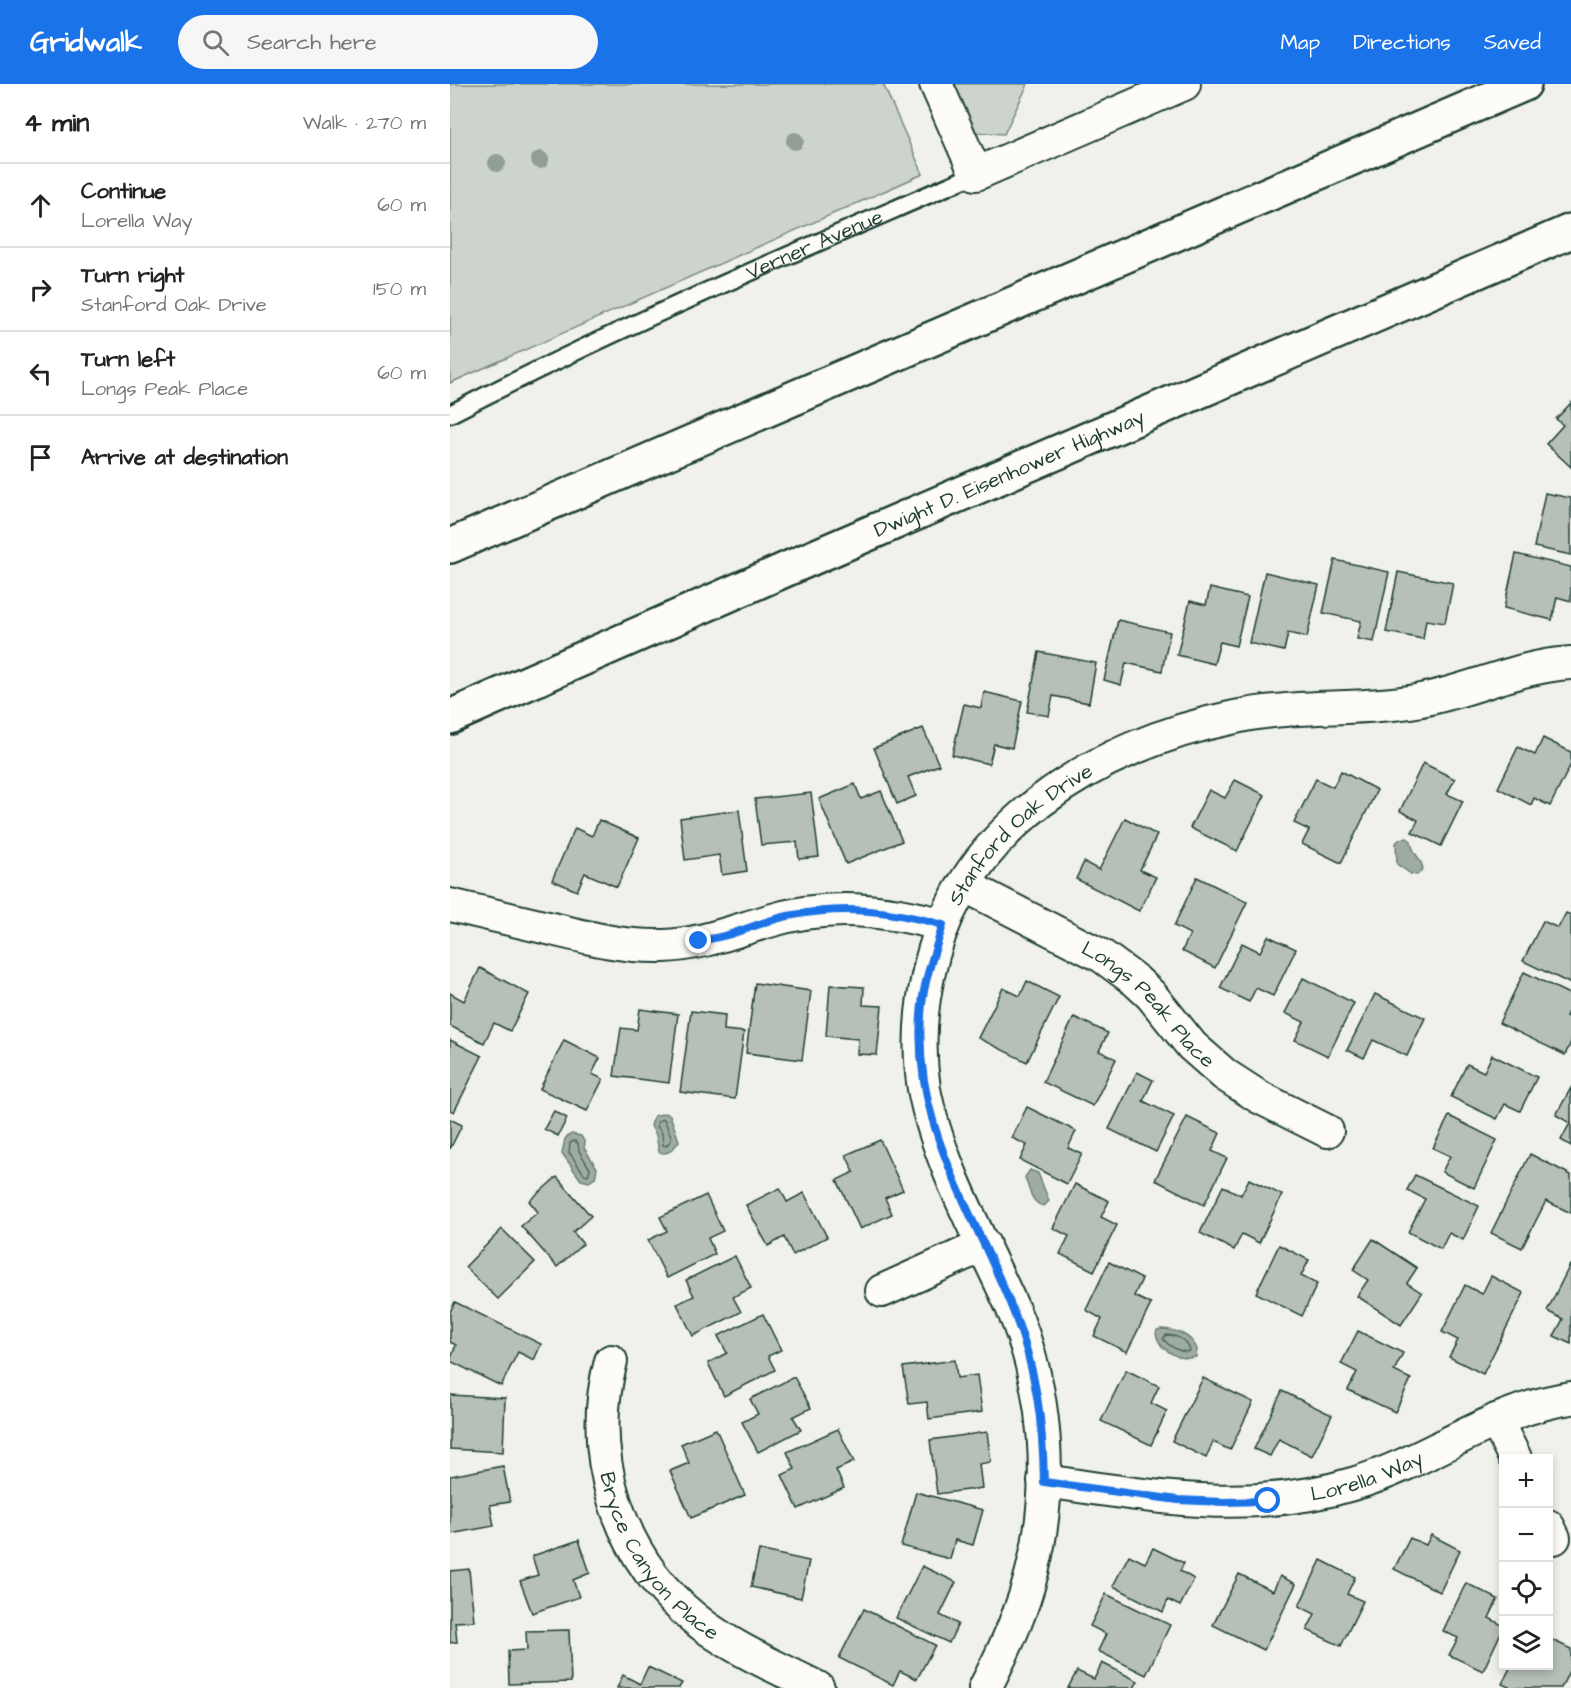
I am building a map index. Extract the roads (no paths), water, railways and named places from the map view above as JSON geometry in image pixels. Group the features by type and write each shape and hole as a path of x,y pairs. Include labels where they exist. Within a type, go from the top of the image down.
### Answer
{"highway":[{"path":"450,546 1524,84"},
{"name":"Dwight D. Eisenhower Highway","path":"450,717 819,555 1571,231"}],"street":[{"path":"936,84 976,174"},
{"name":"Verner Avenue","path":"976,174 1184,84"},
{"name":"Stanford Oak Drive","path":"986,1688 1021,1610 1034,1567 1041,1523 1044,1442 1029,1354 1014,1312 947,1164 933,1127 924,1086 920,1045 922,1003 931,962 943,925 964,885 981,860 1008,828 1040,800 1086,770 1126,750 1180,731 1235,716 1292,708 1416,701 1455,693 1515,672 1571,663"},
{"name":"Longs Peak Place","path":"964,885 1102,956 1144,988 1192,1046 1225,1075 1259,1097 1327,1131"},
{"path":"450,904 618,944 663,946 685,944 730,934 788,916 828,910 866,909 905,915 943,925"},
{"path":"882,1291 984,1245"},
{"name":"Bryce Canyon Place","path":"611,1361 602,1418 604,1458 613,1499 629,1539 640,1557 652,1575 680,1606 697,1620 732,1643 818,1688"},
{"name":"Lorella Way","path":"1044,1482 1178,1500 1268,1501 1313,1494 1356,1483 1398,1467 1529,1406 1571,1398"},
{"path":"1496,1420 1513,1454"}],"lane":[{"name":"Verner Avenue","path":"450,414 659,311 976,174"}],"water":[{"path":"1407,838 1411,841 1422,865 1423,869 1417,875 1411,874 1397,864 1396,843 1400,839"},
{"path":"665,1113 670,1115 679,1141 671,1151 663,1153 659,1152 656,1135 651,1126 654,1116"},
{"path":"571,1134 581,1136 585,1143 584,1148 597,1168 595,1178 589,1182 581,1180 562,1153 565,1139"},
{"path":"1030,1170 1038,1173 1049,1201 1044,1206 1033,1199 1029,1190 1025,1177"},
{"path":"1157,1330 1172,1330 1187,1336 1197,1349 1196,1357 1177,1356 1166,1350 1156,1334"}]}
